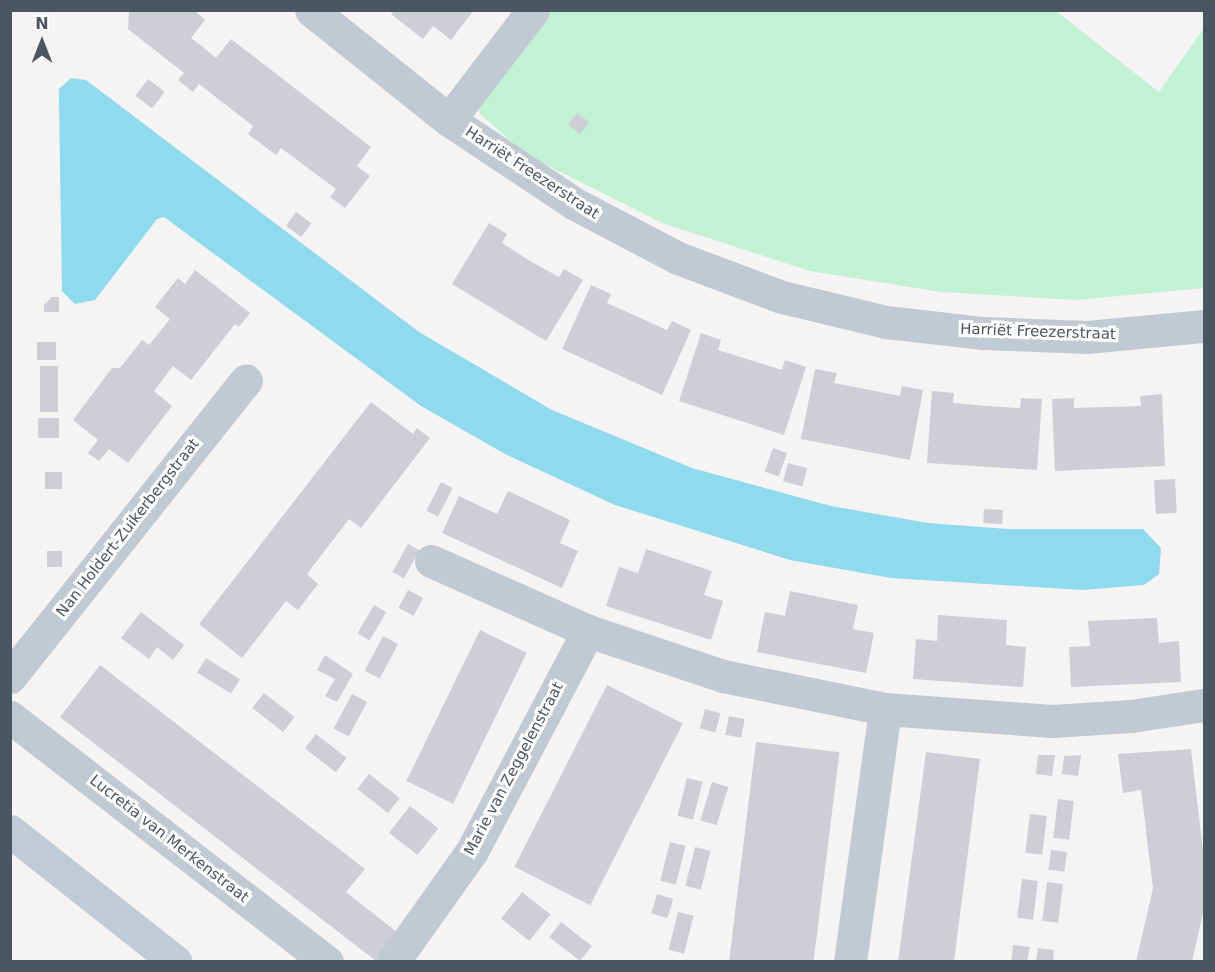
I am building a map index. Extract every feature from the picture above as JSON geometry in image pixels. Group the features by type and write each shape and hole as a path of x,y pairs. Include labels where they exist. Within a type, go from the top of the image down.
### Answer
{"street":[{"name":"Harriët Freezerstraat","path":"311,10 449,120 575,204 678,258 782,297 886,322 983,333 1087,337 1204,326"},
{"path":"449,120 532,10"},
{"name":"Nan Holdert-Zuikerbergstraat","path":"10,676 246,380"},
{"path":"431,561 588,631 723,676 885,709 1052,721 1131,716 1204,705"},
{"name":"Marie van Zeggelenstraat","path":"393,962 472,851 588,631"},
{"path":"850,962 885,709"},
{"name":"Lucretia van Merkenstraat","path":"10,717 327,962"},
{"path":"10,831 176,962"}],"green space":[{"path":"546,11 1056,11 1159,92 1204,28 1204,288 1076,300 941,292 810,271 662,223 527,155 479,113 483,88"}],"water":[{"path":"71,78 86,80 419,332 552,410 692,468 831,506 928,523 1008,529 1143,529 1161,548 1159,574 1144,585 1082,590 891,578 790,560 615,505 505,454 421,406 164,217 157,219 95,300 75,304 62,291 59,89"}],"building":[{"path":"129,10 194,10 205,20 191,38 216,58 231,39 371,147 357,166 370,176 345,208 330,197 336,189 281,148 276,155 248,134 253,126 199,84 193,92 178,80 184,73 128,29"},
{"path":"394,10 474,10 451,40 433,26 423,39 391,14"},
{"path":"148,79 165,92 152,108 135,96"},
{"path":"577,113 589,122 580,134 568,125"},
{"path":"296,212 311,223 301,237 286,226"},
{"path":"489,223 507,234 502,243 530,261 559,277 564,269 583,280 546,341 452,284"},
{"path":"195,270 250,313 239,327 235,324 191,380 173,366 154,391 172,406 128,463 109,449 99,461 88,453 98,440 73,420 112,368 120,368 142,340 149,345 170,319 155,307 178,278 185,284"},
{"path":"591,285 611,294 607,303 667,330 672,321 691,330 662,395 562,349"},
{"path":"52,297 59,297 59,312 44,312 44,305"},
{"path":"701,333 721,340 718,350 782,370 785,360 806,367 784,435 679,401"},
{"path":"37,342 56,342 56,360 37,360"},
{"path":"40,366 58,366 58,412 40,412"},
{"path":"815,369 837,373 834,383 900,396 902,386 923,390 910,460 801,439"},
{"path":"932,391 954,393 953,403 987,406 1020,408 1021,398 1042,399 1037,470 927,463"},
{"path":"1162,394 1165,466 1055,471 1052,399 1074,398 1074,408 1141,406 1140,396"},
{"path":"371,402 413,434 417,428 430,438 361,528 349,519 307,574 318,584 298,610 286,601 242,658 199,624"},
{"path":"38,418 59,418 59,438 38,438"},
{"path":"773,448 787,453 779,477 764,471"},
{"path":"788,463 807,468 802,487 783,481"},
{"path":"45,472 62,472 62,489 45,489"},
{"path":"1175,479 1177,513 1156,514 1154,480"},
{"path":"441,482 453,488 438,516 426,511"},
{"path":"508,491 570,520 560,543 578,551 562,588 442,533 459,496 497,514"},
{"path":"984,509 1003,510 1002,524 983,523"},
{"path":"408,544 419,550 404,578 392,572"},
{"path":"646,549 712,571 704,595 723,601 711,640 606,606 619,567 638,573"},
{"path":"47,551 62,551 62,567 47,567"},
{"path":"408,590 423,598 414,616 399,608"},
{"path":"790,591 858,605 853,629 874,633 866,673 757,652 765,612 785,616"},
{"path":"374,605 386,612 370,641 358,634"},
{"path":"141,612 184,645 173,660 157,647 149,659 121,638"},
{"path":"938,615 1007,620 1006,645 1026,647 1023,687 913,679 916,639 937,641"},
{"path":"1157,618 1159,643 1179,641 1181,682 1071,687 1069,647 1090,646 1088,621"},
{"path":"480,630 527,653 453,804 406,781"},
{"path":"383,636 398,644 380,678 365,670"},
{"path":"325,655 353,674 337,702 325,696 335,679 317,670"},
{"path":"206,658 240,679 231,694 197,672"},
{"path":"100,665 365,869 346,892 398,933 376,961 60,717"},
{"path":"607,685 683,724 590,905 514,867"},
{"path":"264,693 295,717 283,732 252,708"},
{"path":"352,694 367,702 349,736 334,728"},
{"path":"705,709 720,713 715,732 700,728"},
{"path":"729,716 745,719 741,738 725,735"},
{"path":"316,734 347,758 336,772 305,748"},
{"path":"756,742 839,752 814,962 729,962"},
{"path":"1191,749 1204,859 1204,908 1192,962 1136,962 1153,888 1141,790 1123,793 1118,754"},
{"path":"926,752 980,759 954,962 898,962"},
{"path":"1038,755 1055,755 1052,776 1036,774"},
{"path":"1081,755 1078,776 1062,774 1064,756"},
{"path":"369,774 400,798 388,813 357,789"},
{"path":"687,778 703,782 693,820 678,816"},
{"path":"712,782 728,787 717,825 700,820"},
{"path":"1058,799 1074,801 1069,840 1053,838"},
{"path":"410,806 438,828 417,855 389,833"},
{"path":"1030,814 1047,816 1042,855 1025,853"},
{"path":"670,842 686,846 676,885 660,881"},
{"path":"695,847 711,851 701,890 685,886"},
{"path":"1051,850 1067,852 1064,872 1049,870"},
{"path":"1022,879 1038,881 1033,920 1017,918"},
{"path":"1047,882 1063,884 1058,923 1042,921"},
{"path":"522,892 550,914 529,941 501,919"},
{"path":"657,894 673,899 667,918 651,913"},
{"path":"678,912 694,916 684,954 669,950"},
{"path":"561,922 592,946 580,961 549,937"},
{"path":"1013,945 1030,947 1027,962 1011,962"},
{"path":"1038,948 1054,950 1053,962 1036,962"}]}
